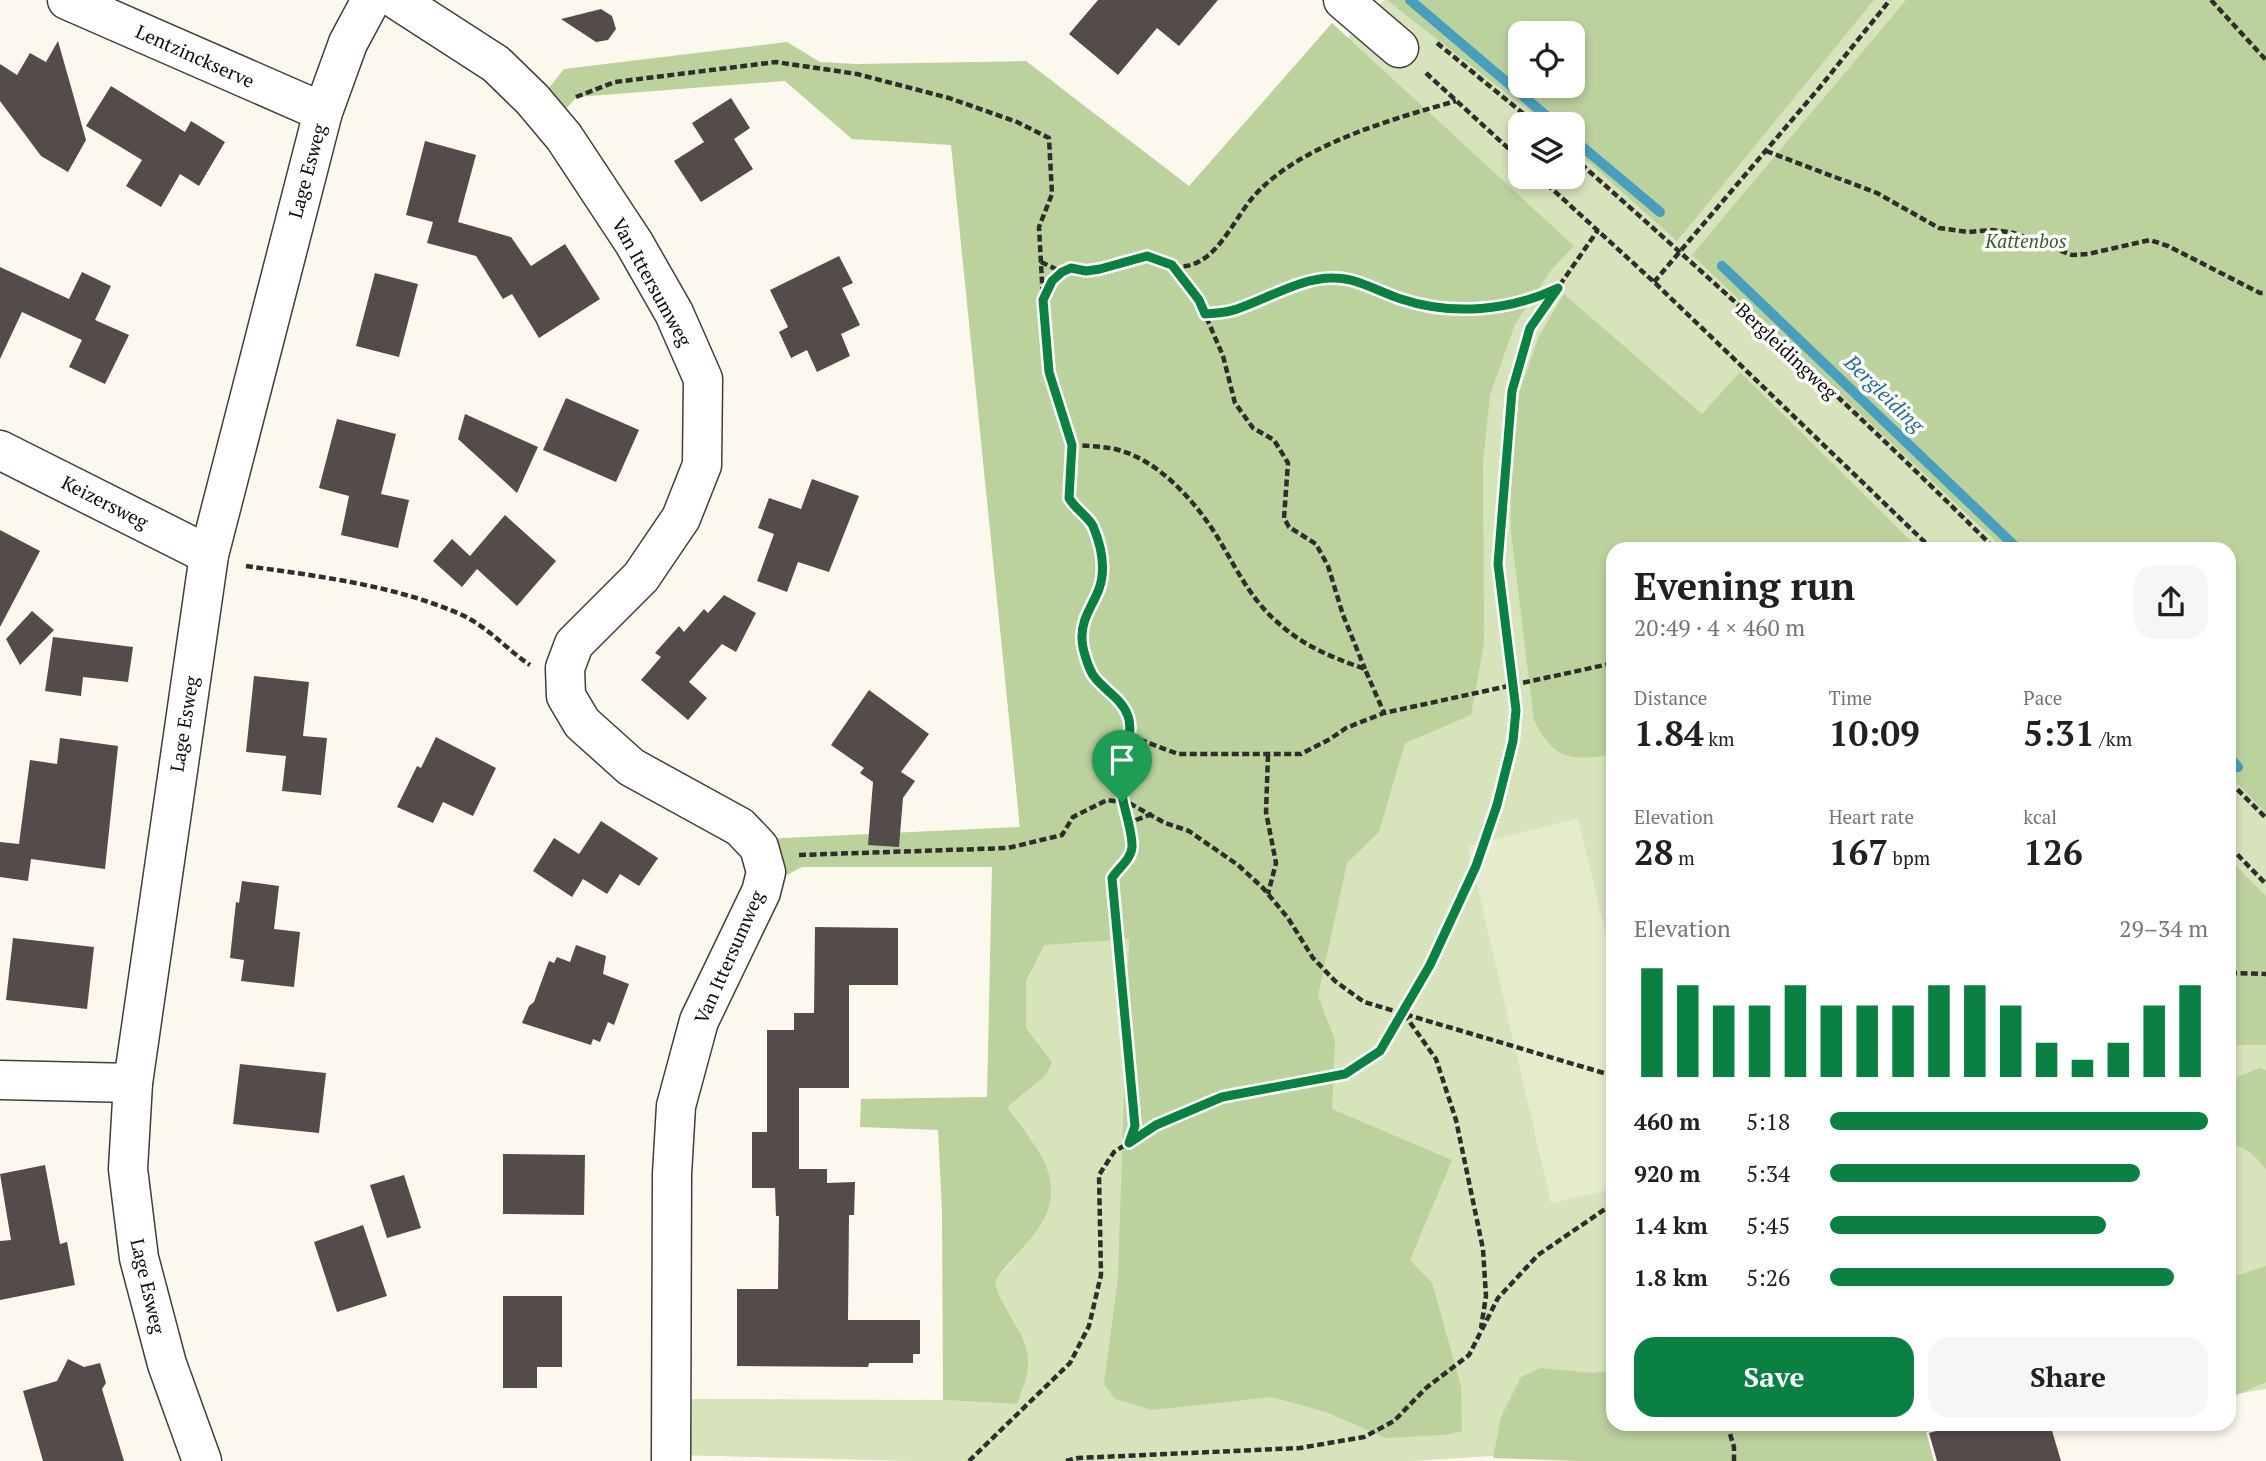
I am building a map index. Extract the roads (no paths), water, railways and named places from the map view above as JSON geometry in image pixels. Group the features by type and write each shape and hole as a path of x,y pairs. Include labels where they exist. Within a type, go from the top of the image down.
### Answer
{"street":[{"name":"Lentzinckserve","path":"67,0 323,113"},
{"name":"Lage Esweg","path":"202,1461 167,1364 139,1258 128,1168 133,1083 208,565 323,113 348,43 371,0"},
{"name":"Van Ittersumweg","path":"397,0 496,64 564,137 634,243 674,313 703,379 702,465 681,518 641,577 574,644 566,674 566,696 582,723 631,767 740,827 759,847 765,872 761,892 699,1021 676,1106 672,1174 671,1461"},
{"path":"1343,0 1413,42"},
{"name":"Keizersweg","path":"0,450 208,565"},
{"path":"0,1080 133,1083"}],"waterway":[{"name":"Bergleiding","path":"1410,0 1542,112"},
{"name":"Bergleiding","path":"1585,149 1660,212"},
{"name":"Bergleiding","path":"1722,266 2011,542"}],"park label":[{"name":"Kattenbos","path":"2026,241"}]}
